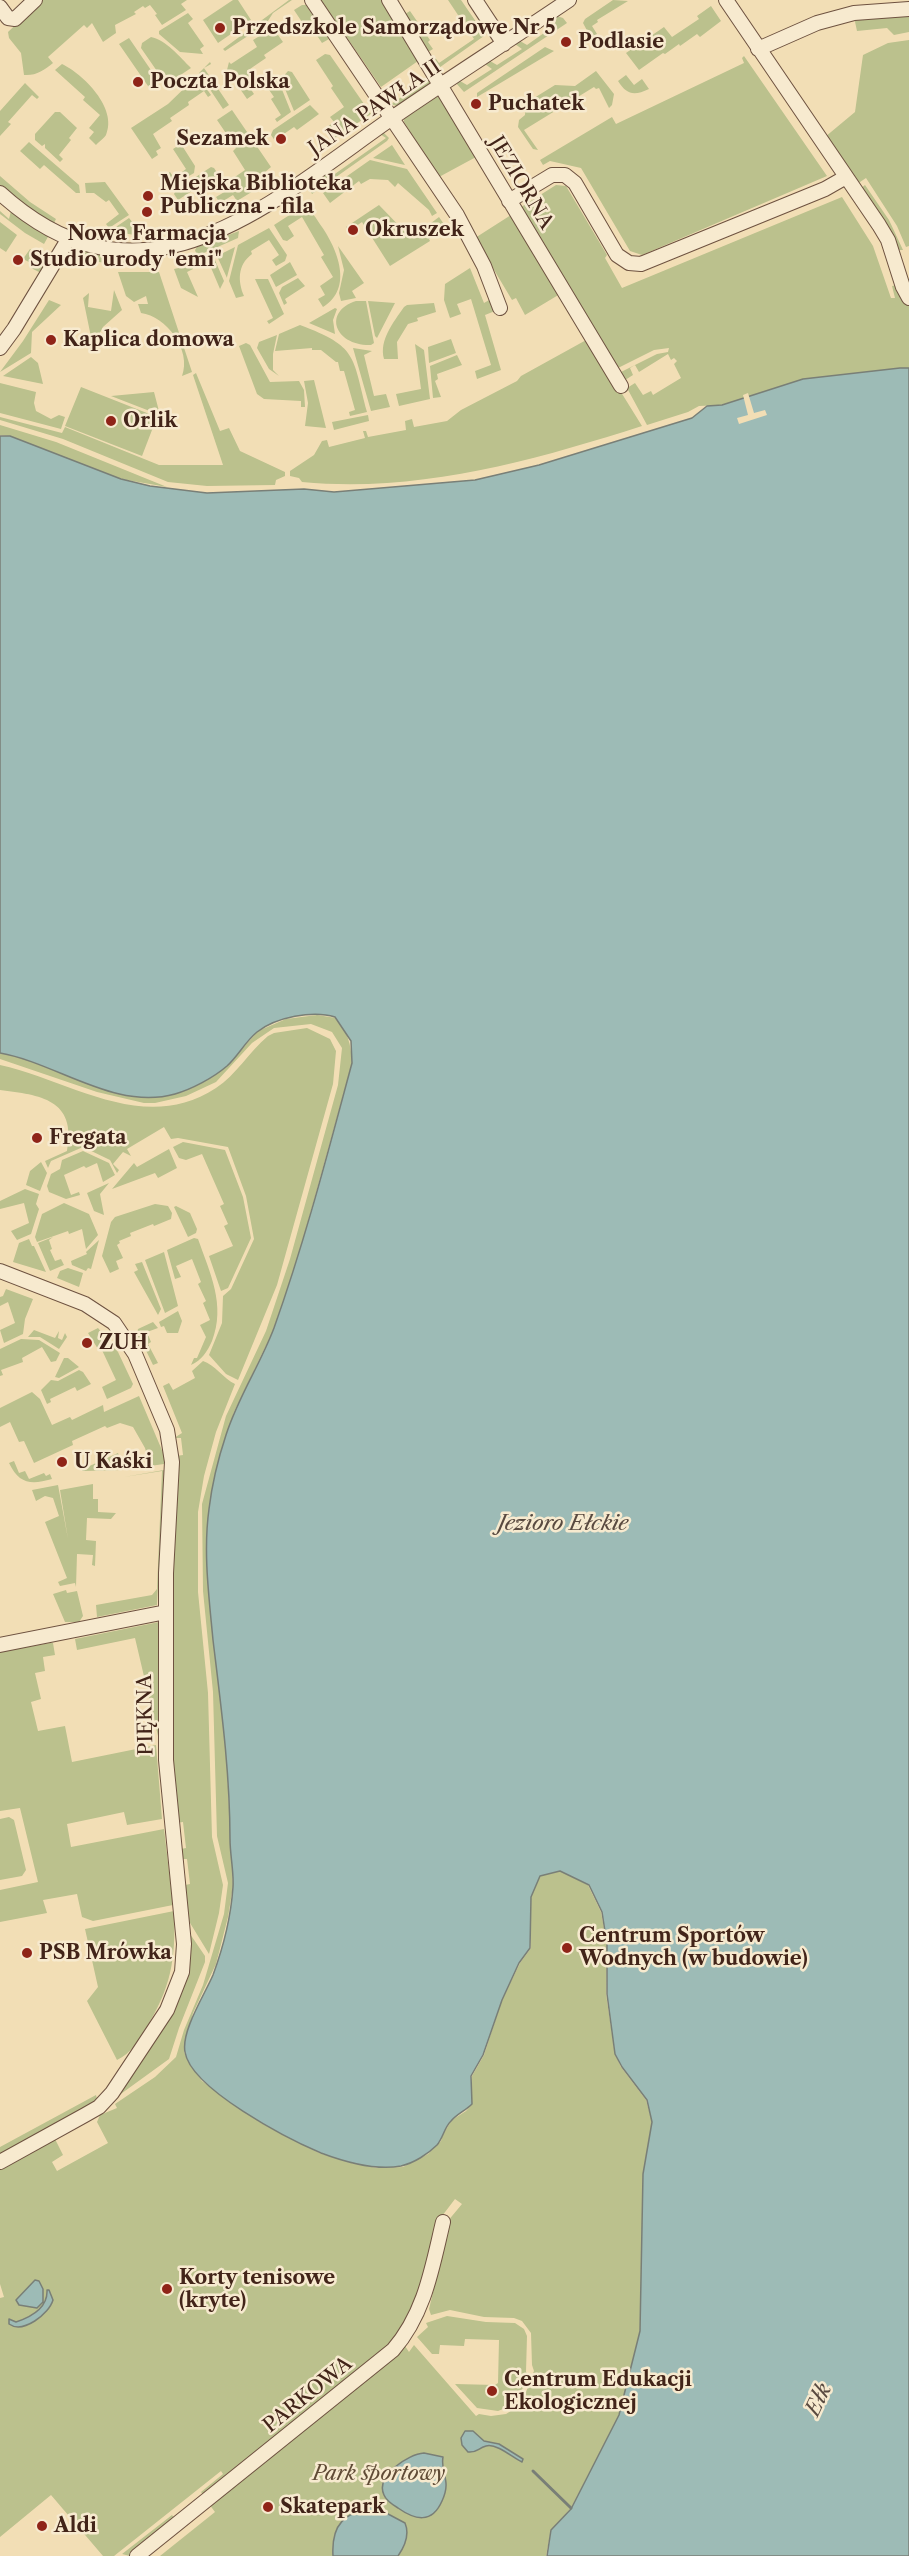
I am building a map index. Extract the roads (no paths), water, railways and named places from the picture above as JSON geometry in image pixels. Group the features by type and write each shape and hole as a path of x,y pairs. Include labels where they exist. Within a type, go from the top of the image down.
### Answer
{"street":[{"path":"0,7 8,18 15,19 35,0"},
{"path":"312,0 468,233 500,308"},
{"name":"JEZIORNA","path":"389,0 621,386"},
{"path":"474,0 504,44"},
{"name":"JANA PAWŁA II","path":"0,193 35,221 69,238 100,247 128,250 164,249 194,242 270,203 569,0"},
{"path":"726,0 888,240 903,287 909,297"},
{"path":"758,49 817,23 854,13 909,9"},
{"path":"509,201 552,175 565,175 575,183 617,255 629,263 641,264 825,189 846,177"},
{"path":"0,348 69,238"},
{"name":"PIĘKNA","path":"0,1271 85,1304 100,1312 118,1327 135,1354 162,1414 171,1444 166,1612 167,1785 184,1935 183,1959 178,1984 167,2010 107,2099 85,2115 0,2162"},
{"path":"0,1645 166,1612"},
{"name":"PARKOWA","path":"137,2556 393,2350 410,2327 424,2299 443,2222"}],"water":[{"name":"Jezioro Ełckie","path":"909,368 909,2556 547,2556 551,2530 571,2509 619,2415 640,2331 643,2174 652,2122 647,2100 615,2054 607,1994 607,1944 602,1912 589,1885 560,1871 540,1876 531,1897 530,1948 519,1963 502,2000 483,2055 471,2076 472,2104 449,2124 437,2145 411,2163 391,2167 360,2165 340,2160 306,2146 265,2125 222,2097 191,2066 185,2052 190,2023 213,1975 220,1954 233,1887 227,1764 207,1574 207,1525 212,1490 220,1453 231,1421 274,1328 296,1262 352,1063 351,1041 335,1017 316,1014 284,1019 257,1032 227,1066 209,1079 182,1092 153,1098 108,1091 21,1058 0,1053 0,436 10,436 121,479 150,486 207,493 304,489 334,492 475,480 539,465 692,418 707,406 722,405 803,379"},
{"path":"35,2280 39,2281 43,2289 43,2302 37,2308 19,2305 16,2300"},
{"path":"47,2290 53,2300 41,2316 21,2326 9,2324 9,2319 16,2322 38,2311 45,2302"},
{"path":"465,2431 473,2431 484,2441 499,2444 523,2459 522,2462 490,2446 468,2452 462,2445 461,2438"},
{"path":"424,2453 443,2457 446,2488 438,2508 423,2518 404,2512 392,2504 385,2497 382,2488 388,2474 395,2467 410,2457"},
{"path":"373,2506 405,2523 406,2540 398,2556 333,2556 334,2535 337,2528 348,2517"}],"waterway":[{"path":"533,2471 571,2508"}],"place":[{"name":"Przedszkole Samorządowe Nr 5","path":"220,28"},
{"name":"Podlasie","path":"566,42"},
{"name":"Poczta Polska","path":"138,82"},
{"name":"Puchatek","path":"476,104"},
{"name":"Sezamek","path":"281,139"},
{"name":"Miejska Biblioteka Publiczna - fila","path":"148,196"},
{"name":"Nowa Farmacja","path":"147,212"},
{"name":"Okruszek","path":"353,230"},
{"name":"Studio urody \"emi\"","path":"18,260"},
{"name":"Kaplica domowa","path":"51,340"},
{"name":"Orlik","path":"111,421"},
{"name":"Fregata","path":"37,1138"},
{"name":"ZUH","path":"87,1343"},
{"name":"U Kaśki","path":"62,1462"},
{"name":"Centrum Sportów Wodnych (w budowie)","path":"567,1948"},
{"name":"PSB Mrówka","path":"27,1953"},
{"name":"Korty tenisowe (kryte)","path":"167,2289"},
{"name":"Centrum Edukacji Ekologicznej","path":"492,2391"},
{"name":"Skatepark","path":"268,2507"},
{"name":"Aldi","path":"42,2526"}],"water label":[{"name":"Ełk","path":"819,2400"}],"park label":[{"name":"Park sportowy","path":"379,2474"}]}
